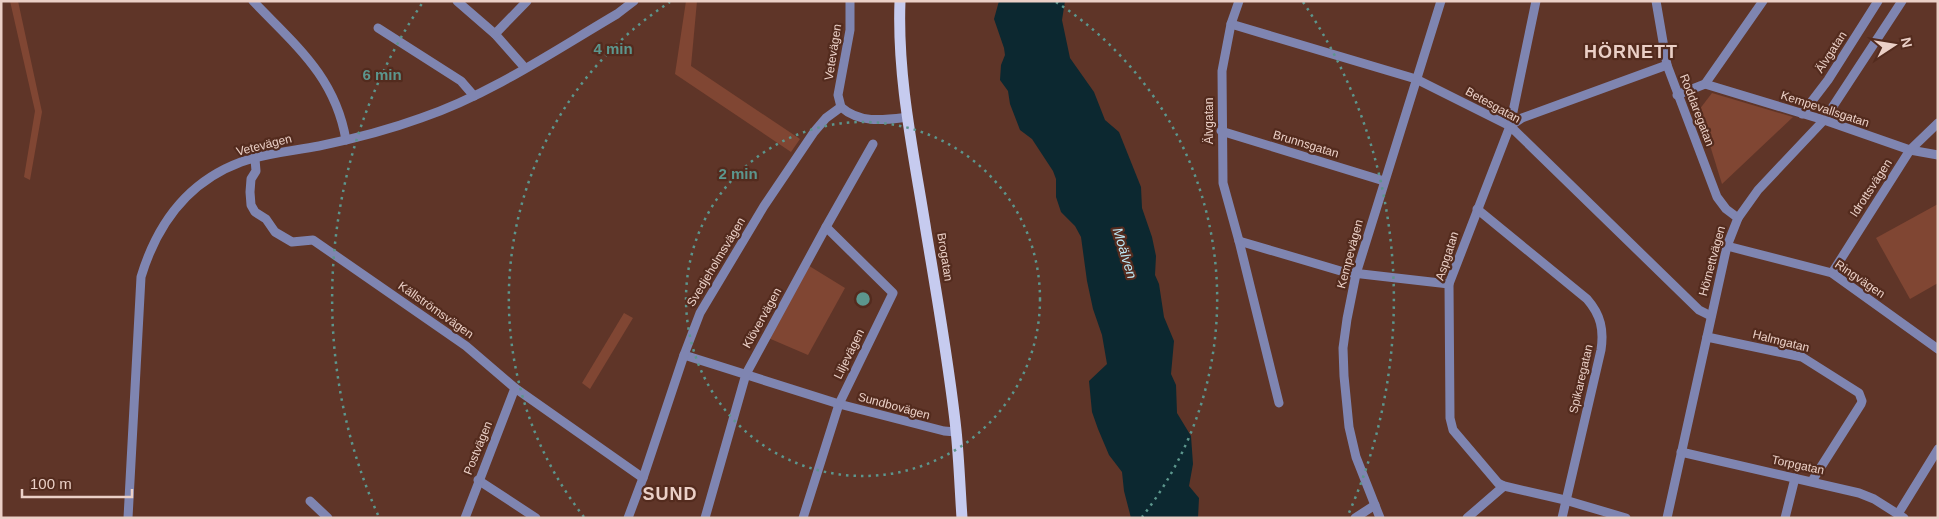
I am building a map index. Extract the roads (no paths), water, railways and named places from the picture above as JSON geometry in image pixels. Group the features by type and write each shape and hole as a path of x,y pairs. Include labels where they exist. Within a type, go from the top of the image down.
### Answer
{"main road":[{"name":"Brogatan","path":"900,1 899,33 908,117 946,352 956,432 962,518"}],"street":[{"path":"252,1 303,52 332,93 346,140"},
{"path":"457,1 495,34 525,68"},
{"path":"495,34 526,1"},
{"name":"Vetevägen","path":"128,518 141,277 149,250 159,232 183,199 218,173 241,162 346,140 421,118 474,96 617,14 634,1"},
{"name":"Vetevägen","path":"841,107 838,95 850,30 850,1"},
{"name":"Älvgatan","path":"1239,1 1222,71 1222,183 1239,241 1279,403"},
{"name":"Kempevägen","path":"1380,518 1356,457 1349,427 1343,348 1356,274 1441,1"},
{"name":"Aspgatan","path":"1504,486 1498,483 1453,430 1450,418 1450,284 1510,126 1536,1"},
{"name":"Roddaregatan","path":"1656,1 1667,65 1677,95 1718,197 1726,209 1738,218"},
{"path":"1677,95 1706,84 1763,1"},
{"name":"Älvgatan","path":"1802,114 1828,80 1878,1"},
{"name":"Hörnettvägen","path":"1667,518 1727,246 1738,218 1758,190 1824,120 1902,1"},
{"name":"Betesgatan","path":"1232,24 1416,79 1510,126 1699,310 1711,316"},
{"path":"378,28 461,81 474,96"},
{"path":"1510,126 1522,118 1667,65"},
{"name":"Kempevallsgatan","path":"1706,84 1824,120 1910,150 1938,155"},
{"path":"841,107 849,114 863,120 890,120 908,117"},
{"name":"Svedjeholmsvägen","path":"628,518 684,354 700,313 764,206 814,132 826,118 841,107"},
{"name":"Idrottsvägen","path":"1832,273 1910,150 1938,124"},
{"name":"Brunnsgatan","path":"1221,131 1384,181"},
{"name":"Klövervägen","path":"705,518 746,374 873,144"},
{"name":"Källströmsvägen","path":"254,159 256,171 251,179 251,205 255,212 266,219 275,232 292,242 313,240 466,346 515,388 643,478"},
{"name":"Spikaregatan","path":"1477,209 1588,299 1597,311 1601,321 1603,335 1601,350 1562,518"},
{"name":"Liljevägen","path":"803,518 839,404 893,293 826,227"},
{"path":"1239,241 1356,274 1450,284"},
{"name":"Ringvägen","path":"1727,246 1832,273 1938,350"},
{"name":"Halmgatan","path":"1707,337 1802,357 1859,393 1861,404 1812,481"},
{"name":"Sundbovägen","path":"684,354 839,404 944,432 956,432"},
{"name":"Postvägen","path":"465,518 478,480 515,388"},
{"path":"1901,516 1938,449"},
{"name":"Torpgatan","path":"1681,452 1859,492 1901,516"},
{"path":"1785,518 1795,478"},
{"path":"478,480 536,518"},
{"path":"1467,518 1504,486 1566,500 1626,518"},
{"path":"310,500 328,518"},
{"path":"1356,518 1374,505"}],"water":[{"name":"Moälven","path":"999,1 1065,1 1062,20 1070,58 1094,92 1105,120 1119,132 1141,187 1142,208 1156,256 1155,275 1159,284 1164,317 1174,341 1171,374 1176,385 1177,413 1191,436 1193,464 1189,486 1199,498 1198,518 1131,518 1124,491 1122,472 1109,455 1092,412 1089,381 1107,364 1102,335 1093,309 1087,281 1081,237 1075,226 1061,212 1056,197 1056,179 1053,171 1032,139 1020,130 1010,104 1008,91 1000,80 1001,65 1005,55 994,19"}],"district":[{"name":"HÖRNETT","path":"1631,52"},
{"name":"SUND","path":"670,494"}]}
